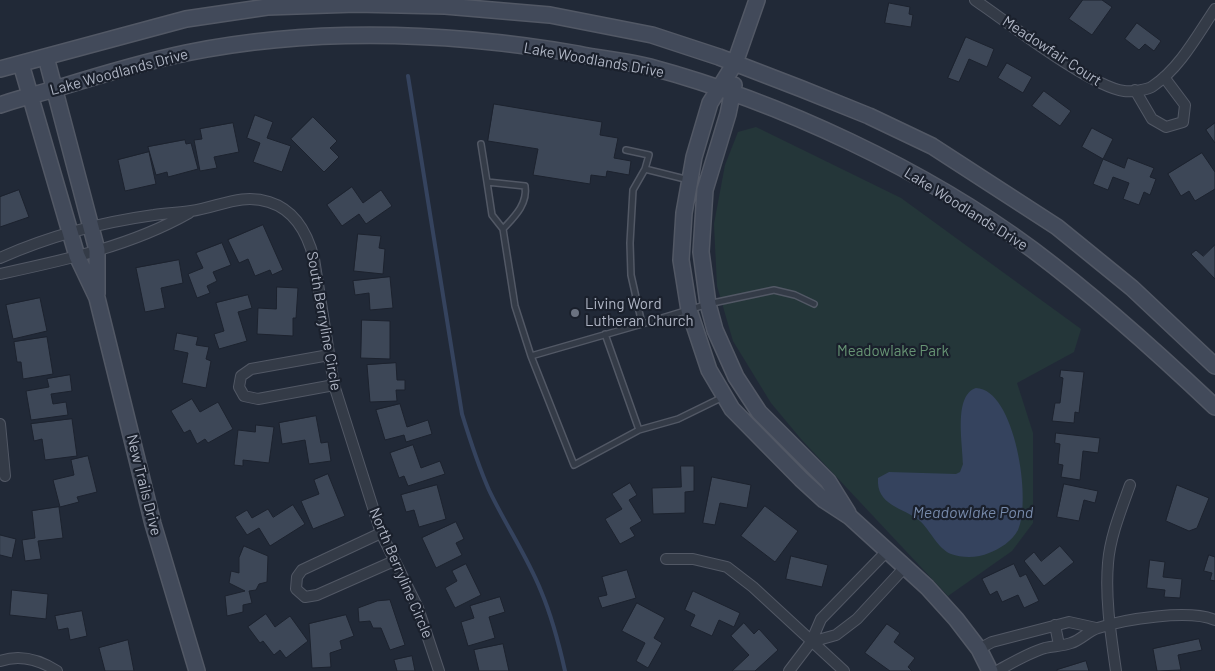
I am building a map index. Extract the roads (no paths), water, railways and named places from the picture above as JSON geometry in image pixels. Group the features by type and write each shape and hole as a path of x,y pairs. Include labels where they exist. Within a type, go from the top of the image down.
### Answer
{"main road":[{"path":"757,0 726,92 706,190 701,252 708,304 715,330 736,377 759,412 828,481 850,517"},
{"path":"0,70 186,19 267,8 356,4 446,6 550,15 652,35 736,63 869,116 932,146 1057,227 1132,288 1215,366"},
{"name":"Lake Woodlands Drive","path":"0,104 109,72 188,52 269,41 356,36 439,37 545,49 648,67 726,92 861,148 972,209 1032,250 1113,314 1215,407"},
{"name":"New Trails Drive","path":"46,57 97,250 97,298"},
{"name":"New Trails Drive","path":"22,64 76,256 97,298 153,524 197,671"},
{"path":"726,92 710,103 694,157 682,233 681,260 689,310 709,370 723,396 749,427 801,479 824,500 850,517 927,587 956,619 979,649 990,671"}],"street":[{"name":"Meadowfair Court","path":"975,0 1098,82 1125,91 1152,87 1164,77 1215,8"},
{"path":"1135,90 1152,119 1166,127 1183,122 1185,105 1178,93 1164,77"},
{"name":"South Berryline Circle","path":"0,258 91,228 153,215 192,211 232,200 253,198 271,202 286,210 299,223 309,240 314,259 334,385 353,446"},
{"name":"South Berryline Circle","path":"0,274 76,256 158,230 192,211"},
{"path":"329,355 250,368 241,376 239,387 244,396 258,399 334,385"},
{"path":"0,424 5,476"},
{"name":"North Berryline Circle","path":"353,446 381,533 418,608 433,648 439,671"},
{"path":"1116,671 1107,588 1108,562 1116,525 1130,485"},
{"path":"381,533 302,570 297,577 296,589 305,597 316,595 394,561"},
{"path":"789,671 811,642 821,618 887,551"},
{"path":"666,559 693,558 727,566 753,587 844,671"},
{"path":"811,642 836,635 857,619 905,567"},
{"path":"996,671 1023,657 1072,643 1096,628 1174,616 1195,616 1215,620"},
{"path":"979,649 992,642 1069,622 1096,628"},
{"path":"1055,625 1059,646"},
{"path":"0,661 7,658 29,659 46,664 57,671"}],"lane":[{"path":"481,144 492,215 504,229 515,306 531,356 574,465 639,430 678,419 723,396"},
{"path":"626,150 649,155 645,169 633,190 630,227 631,275 642,324"},
{"path":"645,169 690,180"},
{"path":"486,182 524,186 526,192 521,207 504,229"},
{"path":"531,356 708,304 774,290 795,295 814,304"},
{"path":"605,334 639,430"}],"water":[{"name":"Meadowlake Pond","path":"976,388 990,393 1001,407 1010,426 1017,448 1021,473 1022,516 1018,530 1005,544 985,555 965,557 946,552 920,521 886,500 881,495 878,478 889,472 956,474 960,472 963,464 962,410 964,400 969,392"}],"waterway":[{"path":"408,76 462,414 489,490 529,565 545,601 565,671"}],"place":[{"name":"Living Word Lutheran Church","path":"575,313"}],"park label":[{"name":"Meadowlake Park","path":"893,351"}]}
